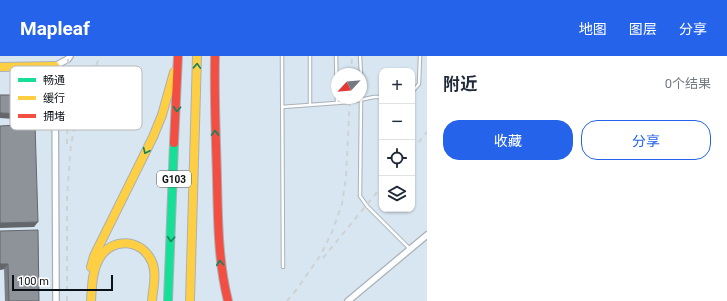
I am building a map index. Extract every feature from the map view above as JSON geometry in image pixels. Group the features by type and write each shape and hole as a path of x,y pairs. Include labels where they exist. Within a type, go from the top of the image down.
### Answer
{"main road":[{"path":"87,301 89,278 94,256 140,164 162,115 171,87 178,56"},
{"name":"G103","path":"168,301 178,56"},
{"name":"G103","path":"190,301 197,56"},
{"path":"215,56 219,244 222,275 228,301"},
{"path":"0,67 10,67"},
{"path":"91,301 98,261 107,248 122,242 130,243 144,250 152,261 154,268 152,301"}],"street":[{"path":"55,66 68,59 70,56"},
{"path":"55,130 56,301"},
{"path":"348,301 427,235"}],"lane":[{"path":"282,56 283,267"},
{"path":"310,56 310,105"},
{"path":"336,56 336,68"},
{"path":"360,56 361,68"},
{"path":"415,89 419,84 420,56"},
{"path":"367,98 379,97"},
{"path":"282,107 331,103"},
{"path":"361,104 360,196 367,206 410,249"}],"shaded area":[{"path":"0,56 427,56 427,301 0,301"}],"building":[{"path":"0,95 10,95 10,113 0,113"},
{"path":"10,125 10,130 35,130 38,222 0,223 0,126"},
{"path":"38,230 39,301 9,301 8,264 0,264 0,231"}],"railway":[{"path":"68,56 68,66"},
{"path":"96,66 100,56"},
{"path":"351,68 352,56"},
{"path":"294,293 320,256 332,232 342,204 346,177 350,104"},
{"path":"67,130 67,144"},
{"path":"67,301 67,196 71,144 74,130"},
{"path":"415,146 427,132"},
{"path":"323,258 379,190"},
{"path":"287,301 297,289"}],"traffic: fast":[{"path":"168,301 174,143"}],"traffic: slow":[{"path":"190,301 197,56"},
{"path":"0,67 10,67"},
{"path":"91,267 94,256 153,137 162,115 174,72"},
{"path":"91,301 94,274 99,259 104,252 111,247 126,243 141,248 152,262 154,276 152,301"}],"traffic: jam":[{"path":"174,143 178,56"},
{"path":"215,56 218,225 220,256 228,301"}]}
